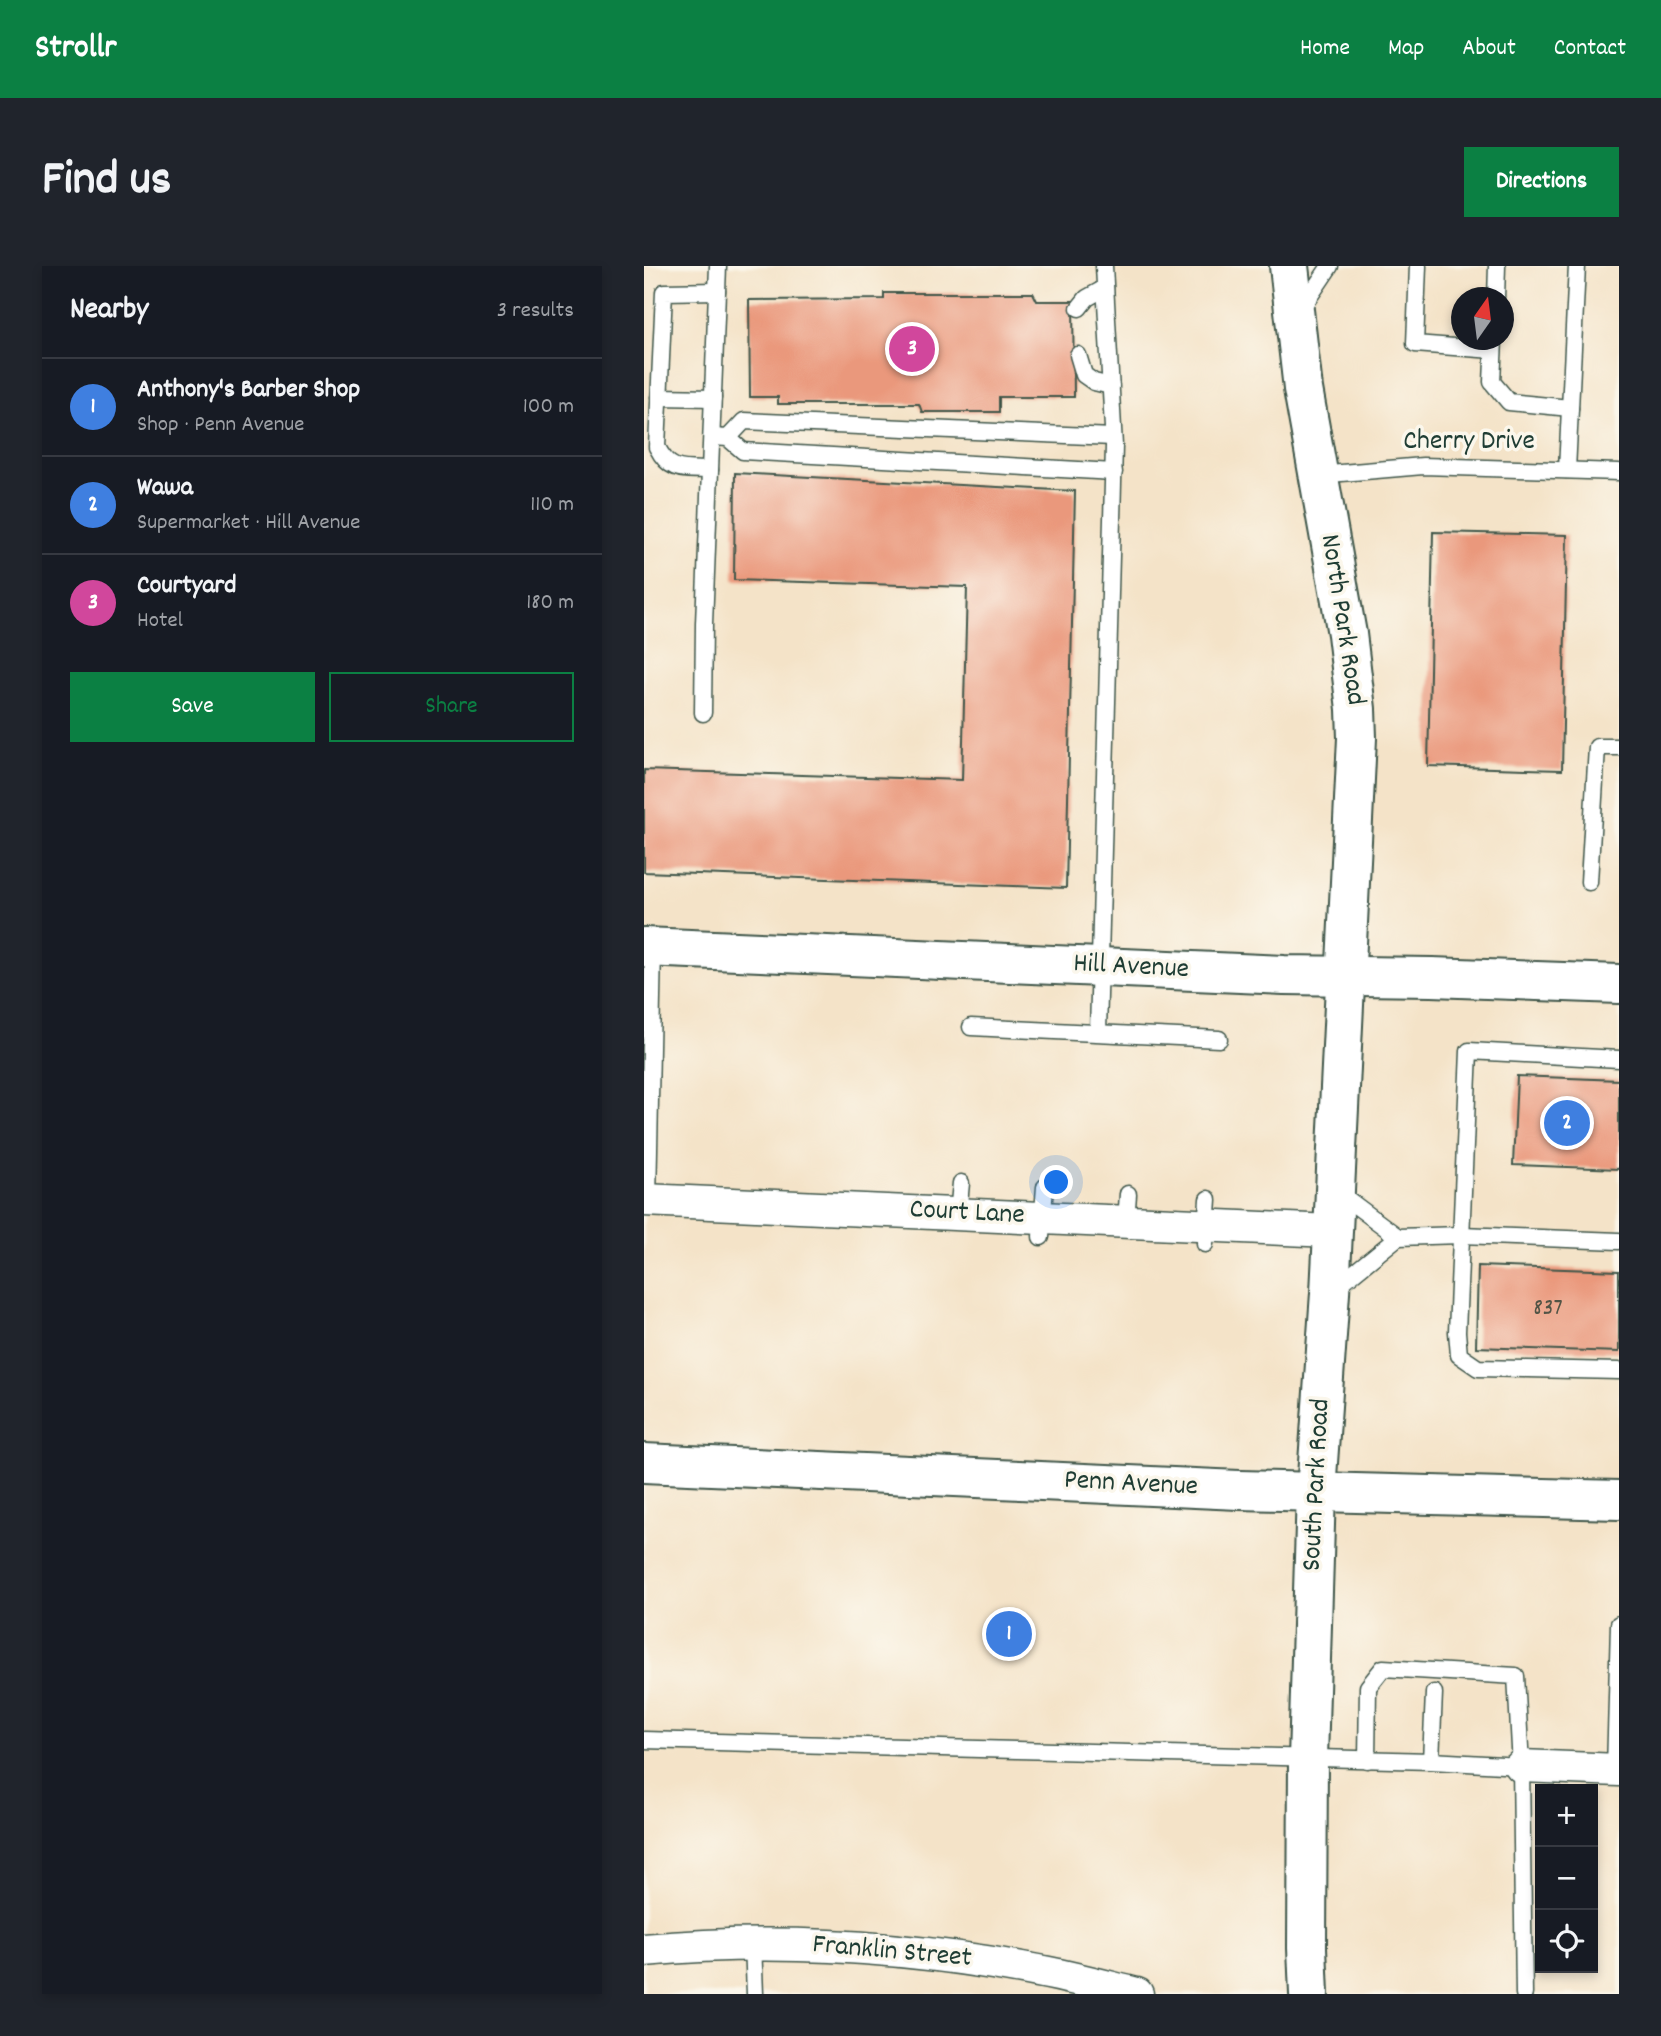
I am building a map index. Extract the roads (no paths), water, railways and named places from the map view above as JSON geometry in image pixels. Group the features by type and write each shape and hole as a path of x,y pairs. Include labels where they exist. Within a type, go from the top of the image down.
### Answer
{"street":[{"name":"North Park Road","path":"1289,266 1303,389 1347,634 1356,709 1346,976"},
{"name":"Hill Avenue","path":"649,947 1101,967 1619,984"},
{"name":"South Park Road","path":"1309,1994 1308,1759 1316,1491 1330,1293 1333,1188 1346,976"},
{"name":"Court Lane","path":"646,1200 958,1214 1042,1227 1123,1219 1331,1230"},
{"name":"Penn Avenue","path":"644,1463 1239,1490 1619,1500"},
{"path":"1521,1766 1617,1770"},
{"name":"Franklin Street","path":"644,1950 753,1943 849,1946 971,1959 1041,1982 1137,1994"}],"lane":[{"path":"703,713 710,470 720,438 713,398 718,266"},
{"path":"1098,1032 1114,472 1104,266"},
{"path":"1296,316 1330,266"},
{"path":"1418,266 1415,344 1451,344"},
{"path":"1496,287 1497,266"},
{"path":"1567,470 1577,266"},
{"path":"1079,308 1087,298 1105,288"},
{"path":"710,470 677,469 663,460 657,447 664,292 717,291"},
{"path":"1494,350 1492,382 1509,402 1570,408"},
{"path":"1078,355 1084,375 1094,382 1111,386"},
{"path":"659,397 713,398"},
{"path":"720,438 744,422 1114,436"},
{"path":"720,438 743,451 1114,472"},
{"name":"Cherry Drive","path":"1318,475 1423,466 1619,472"},
{"path":"1588,882 1597,747 1619,747"},
{"path":"646,1200 649,947"},
{"path":"971,1027 1219,1039"},
{"path":"1619,1059 1469,1051 1457,1332 1460,1355 1478,1368 1619,1371"},
{"path":"958,1214 961,1183"},
{"path":"1042,1227 1045,1186"},
{"path":"1333,1188 1398,1237"},
{"path":"1330,1293 1398,1237 1461,1235 1619,1241"},
{"path":"1617,1770 1619,1624"},
{"path":"1367,1760 1368,1687 1383,1668 1516,1676 1521,1766 1524,1994"},
{"path":"1431,1761 1434,1693"},
{"path":"644,1740 1431,1761 1521,1766"},
{"path":"753,1943 755,1994"}],"place":[{"name":"Courtyard","path":"912,349"},
{"name":"Wawa","path":"1567,1123"},
{"name":"Anthony's Barber Shop","path":"1009,1634"}]}
